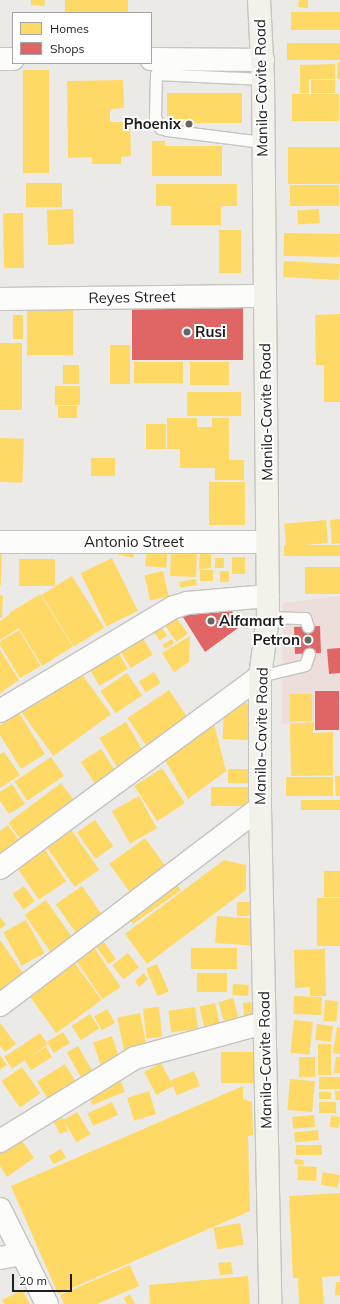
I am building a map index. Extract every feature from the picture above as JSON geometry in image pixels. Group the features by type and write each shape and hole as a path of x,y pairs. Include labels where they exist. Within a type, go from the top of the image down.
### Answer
{"main road":[{"name":"Manila-Cavite Road","path":"259,0 263,69 262,142 268,596 268,617 260,676 260,808 270,1304"}],"street":[{"path":"0,59 12,59"},
{"path":"154,64 263,69"},
{"name":"Reyes Street","path":"0,299 264,296"},
{"name":"Antonio Street","path":"0,542 267,542"},
{"path":"0,711 174,607 268,596"},
{"path":"0,868 260,676"},
{"path":"0,1005 260,808"},
{"path":"0,1141 136,1058 264,1023"},
{"path":"0,1209 47,1304"},
{"path":"0,1258 23,1254"}],"lane":[{"path":"154,64 155,117 160,128 262,142"},
{"path":"268,617 305,618 308,627"},
{"path":"260,676 305,665 309,654"}],"shaded area":[{"path":"340,596 340,730 315,731 315,721 282,724 283,603"}],"building: Homes":[{"path":"31,0 45,0 44,6 31,5"},
{"path":"65,0 128,0 128,12 65,12"},
{"path":"299,0 308,0 308,8 298,7"},
{"path":"291,12 340,12 340,30 291,30"},
{"path":"287,43 340,43 340,60 287,60"},
{"path":"338,62 340,62 340,79 337,78"},
{"path":"335,64 335,79 309,79 309,93 300,93 300,65"},
{"path":"23,70 49,70 49,173 23,173"},
{"path":"123,80 124,108 110,109 110,122 130,122 131,156 121,157 121,164 92,164 92,157 68,158 67,81"},
{"path":"311,80 335,80 335,93 311,93"},
{"path":"167,93 242,93 242,123 167,123"},
{"path":"292,94 339,94 339,121 292,121"},
{"path":"152,141 165,141 165,146 222,146 222,176 152,176"},
{"path":"288,147 340,147 340,184 288,184"},
{"path":"26,183 62,183 62,207 26,207"},
{"path":"156,184 237,184 237,206 156,206"},
{"path":"290,185 339,185 339,206 290,206"},
{"path":"171,206 221,206 221,225 171,225"},
{"path":"73,209 74,244 48,245 47,210"},
{"path":"319,209 320,223 298,225 297,211"},
{"path":"3,213 23,213 24,268 4,268"},
{"path":"219,230 241,230 241,273 219,273"},
{"path":"284,233 340,234 340,257 284,256"},
{"path":"284,261 340,264 339,280 283,277"},
{"path":"27,310 73,310 73,355 27,355"},
{"path":"340,314 340,402 324,402 324,365 316,365 315,315"},
{"path":"13,315 23,315 23,339 13,339"},
{"path":"0,343 22,343 22,410 0,410"},
{"path":"110,345 130,345 130,384 110,384"},
{"path":"134,362 183,362 183,383 134,383"},
{"path":"190,362 229,362 229,385 190,385"},
{"path":"63,365 79,365 79,384 63,384"},
{"path":"55,386 80,386 80,405 55,405"},
{"path":"187,392 241,392 241,416 187,416"},
{"path":"58,406 77,406 77,418 58,418"},
{"path":"167,418 197,418 197,427 212,427 212,418 229,418 229,460 244,460 244,480 215,480 215,468 180,468 180,449 167,449"},
{"path":"146,424 166,424 166,449 146,449"},
{"path":"0,438 24,439 22,483 0,482"},
{"path":"91,458 115,458 115,476 91,476"},
{"path":"209,482 245,482 245,525 209,525"},
{"path":"340,519 340,543 332,544 330,520"},
{"path":"326,520 328,543 286,547 284,524"},
{"path":"284,545 340,545 340,556 284,556"},
{"path":"147,546 168,548 166,568 145,566"},
{"path":"120,547 135,550 133,558 118,555"},
{"path":"171,549 197,550 196,577 170,576"},
{"path":"0,550 2,550 1,585 0,585"},
{"path":"200,553 211,553 211,568 199,569"},
{"path":"232,557 245,557 245,574 232,574"},
{"path":"112,558 138,611 106,626 81,573"},
{"path":"215,558 224,558 224,568 215,568"},
{"path":"19,559 55,559 55,586 19,586"},
{"path":"305,567 340,567 340,594 305,594"},
{"path":"200,570 213,570 213,581 200,581"},
{"path":"163,571 169,596 150,601 144,575"},
{"path":"220,571 229,571 229,582 220,582"},
{"path":"72,576 104,628 74,647 41,595"},
{"path":"196,579 197,585 180,588 179,582"},
{"path":"40,594 73,647 42,666 9,613"},
{"path":"0,595 3,596 2,618 0,618"},
{"path":"10,614 19,628 0,640 0,621"},
{"path":"174,614 188,634 176,642 163,622"},
{"path":"159,624 167,635 160,641 152,629"},
{"path":"19,630 41,666 20,678 0,645 0,641"},
{"path":"141,635 153,655 131,668 119,648"},
{"path":"190,636 189,662 174,672 162,653"},
{"path":"172,639 174,643 165,649 162,645"},
{"path":"116,649 128,669 100,686 88,666"},
{"path":"0,650 19,680 0,693"},
{"path":"78,669 111,714 53,756 21,711"},
{"path":"154,672 161,683 146,693 139,682"},
{"path":"127,673 142,695 116,713 100,691"},
{"path":"169,690 191,723 150,751 128,718"},
{"path":"290,694 312,694 312,721 290,721"},
{"path":"224,702 251,703 250,740 223,739"},
{"path":"19,713 45,754 21,769 0,735 0,725"},
{"path":"213,720 226,771 188,799 160,752"},
{"path":"126,722 147,757 121,773 99,738"},
{"path":"314,722 313,733 333,732 333,775 291,776 290,724"},
{"path":"101,749 118,775 98,788 81,762"},
{"path":"4,752 20,775 0,788 0,754"},
{"path":"51,757 64,776 27,801 15,782"},
{"path":"162,768 185,803 157,821 134,786"},
{"path":"228,769 252,769 252,783 228,783"},
{"path":"335,776 340,776 340,796 336,796"},
{"path":"286,777 333,777 333,796 286,796"},
{"path":"61,783 77,804 24,843 8,823"},
{"path":"12,784 25,804 9,814 0,801 0,792"},
{"path":"211,787 251,787 251,806 211,806"},
{"path":"139,796 157,828 130,843 112,811"},
{"path":"301,800 340,800 340,810 301,810"},
{"path":"95,820 113,846 95,859 77,833"},
{"path":"8,825 22,845 0,857 0,831"},
{"path":"70,828 99,870 75,887 45,845"},
{"path":"145,838 168,870 132,895 109,864"},
{"path":"41,844 66,881 39,900 14,862"},
{"path":"224,860 246,865 246,890 147,964 125,934"},
{"path":"324,871 340,871 340,897 324,897"},
{"path":"172,877 181,890 133,924 124,911"},
{"path":"24,886 35,902 23,910 13,894"},
{"path":"82,886 102,915 76,933 56,904"},
{"path":"317,898 340,898 340,946 317,946"},
{"path":"46,900 73,939 52,953 25,915"},
{"path":"237,902 251,902 251,916 237,916"},
{"path":"217,916 258,919 256,946 215,943"},
{"path":"0,917 6,925 0,929"},
{"path":"26,920 44,953 22,966 3,933"},
{"path":"0,940 27,979 0,998"},
{"path":"104,942 116,959 109,964 97,947"},
{"path":"91,943 121,987 102,999 73,955"},
{"path":"191,948 237,948 237,969 191,969"},
{"path":"325,949 326,996 310,996 310,987 295,988 294,950"},
{"path":"128,953 139,967 123,979 112,965"},
{"path":"71,958 102,1000 56,1033 26,991"},
{"path":"157,964 169,992 158,996 146,969"},
{"path":"144,973 148,979 139,987 135,981"},
{"path":"197,973 227,973 227,992 197,992"},
{"path":"233,984 249,985 248,996 232,995"},
{"path":"294,996 322,997 321,1015 293,1014"},
{"path":"233,998 239,1019 225,1023 219,1002"},
{"path":"325,1000 338,1001 337,1022 324,1021"},
{"path":"253,1002 254,1017 244,1018 243,1003"},
{"path":"215,1003 220,1025 205,1029 199,1007"},
{"path":"159,1007 162,1037 146,1039 143,1009"},
{"path":"195,1007 198,1029 171,1033 168,1011"},
{"path":"107,1009 115,1023 102,1030 94,1016"},
{"path":"140,1013 146,1045 124,1050 117,1017"},
{"path":"90,1014 99,1028 81,1040 72,1026"},
{"path":"294,1020 313,1022 309,1055 291,1053"},
{"path":"0,1023 16,1044 5,1052 0,1046"},
{"path":"317,1024 333,1026 331,1042 315,1040"},
{"path":"337,1027 340,1028 340,1054 333,1053"},
{"path":"63,1032 70,1043 54,1053 47,1042"},
{"path":"40,1033 48,1045 12,1069 4,1057"},
{"path":"112,1036 120,1059 101,1065 93,1043"},
{"path":"318,1044 331,1044 331,1075 318,1075"},
{"path":"78,1046 95,1075 84,1082 67,1052"},
{"path":"46,1047 52,1057 31,1070 25,1060"},
{"path":"221,1052 255,1052 255,1083 221,1083"},
{"path":"0,1055 7,1065 0,1070"},
{"path":"299,1057 315,1057 315,1077 299,1077"},
{"path":"336,1057 340,1057 340,1073 334,1073"},
{"path":"161,1063 173,1086 156,1095 144,1072"},
{"path":"65,1064 77,1083 49,1100 37,1081"},
{"path":"22,1067 40,1093 20,1108 2,1081"},
{"path":"194,1071 200,1086 177,1095 171,1080"},
{"path":"119,1077 125,1092 93,1105 87,1090"},
{"path":"319,1077 340,1077 340,1089 319,1089"},
{"path":"290,1079 315,1081 312,1112 287,1110"},
{"path":"243,1086 243,1099 252,1102 253,1135 248,1136 250,1211 58,1294 11,1186"},
{"path":"149,1091 156,1114 134,1121 127,1098"},
{"path":"335,1091 340,1091 340,1100 336,1100"},
{"path":"319,1092 331,1092 331,1099 319,1099"},
{"path":"112,1102 118,1115 93,1126 88,1113"},
{"path":"319,1102 336,1102 336,1113 319,1113"},
{"path":"77,1112 90,1134 77,1143 63,1120"},
{"path":"314,1115 315,1127 293,1129 292,1117"},
{"path":"331,1116 340,1117 339,1128 330,1127"},
{"path":"63,1118 68,1131 60,1134 54,1122"},
{"path":"318,1130 319,1140 295,1142 294,1133"},
{"path":"16,1132 34,1158 7,1177 0,1166 0,1142"},
{"path":"296,1145 322,1145 322,1155 296,1155"},
{"path":"61,1149 66,1158 54,1165 49,1156"},
{"path":"295,1159 304,1160 303,1165 294,1164"},
{"path":"298,1166 317,1167 316,1181 297,1180"},
{"path":"323,1172 340,1175 337,1188 321,1185"},
{"path":"340,1193 340,1276 322,1277 324,1304 299,1304 298,1278 293,1278 289,1196"},
{"path":"240,1223 244,1245 217,1249 213,1228"},
{"path":"231,1262 233,1274 220,1275 218,1263"},
{"path":"130,1265 139,1286 97,1304 64,1304 60,1295"},
{"path":"248,1276 250,1304 150,1304 149,1285"},
{"path":"336,1282 340,1282 340,1295 335,1295"},
{"path":"22,1290 30,1304 4,1304 2,1300"},
{"path":"130,1294 135,1304 127,1304 124,1298"}],"building: Shops":[{"name":"Rusi","path":"132,303 243,303 243,360 132,360"},
{"name":"Alfamart","path":"228,600 238,628 205,652 181,614"},
{"name":"Petron","path":"320,626 321,653 295,654 294,627"},
{"path":"340,648 340,673 329,674 327,649"},
{"path":"315,691 339,691 339,730 315,730"}],"place":[{"name":"Phoenix","path":"189,124"},
{"name":"Rusi","path":"187,332"},
{"name":"Alfamart","path":"211,621"},
{"name":"Petron","path":"308,640"}]}
